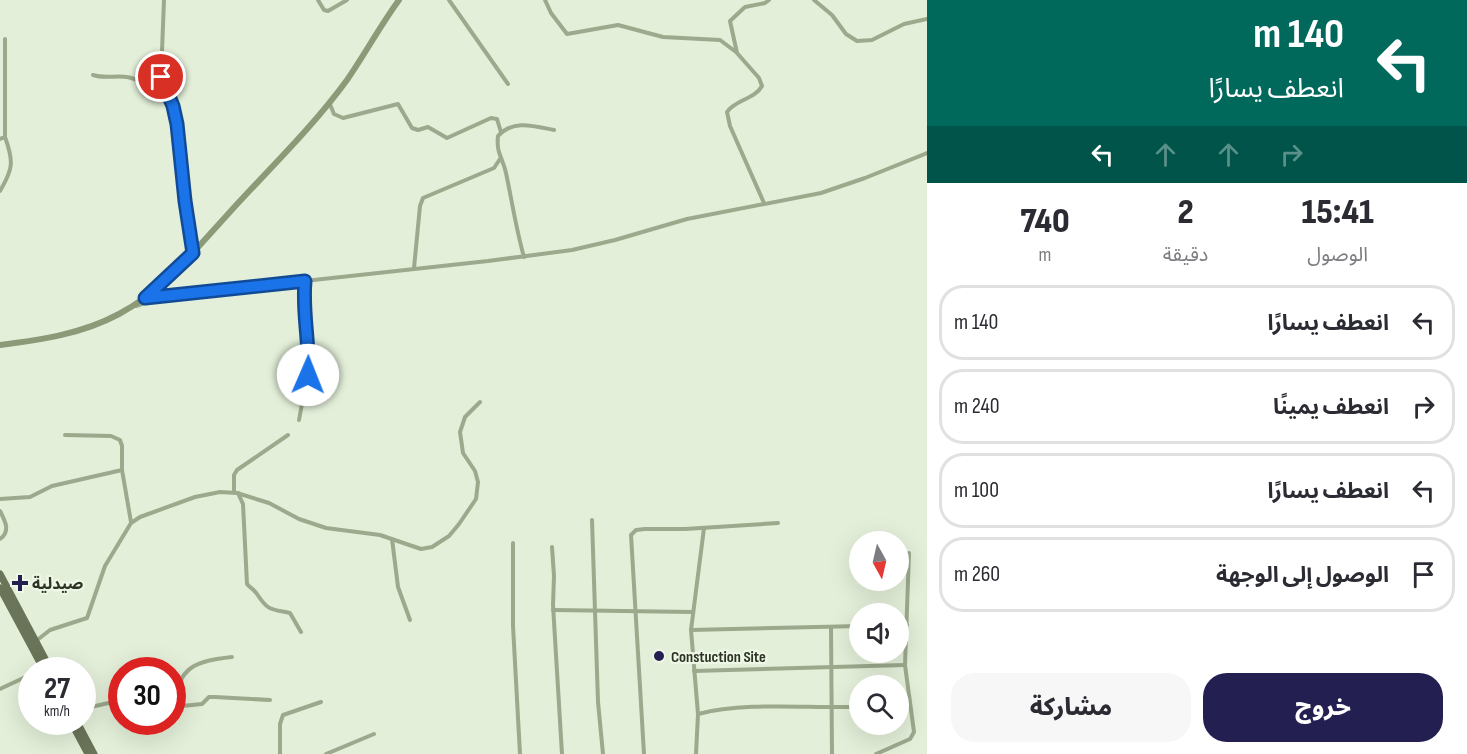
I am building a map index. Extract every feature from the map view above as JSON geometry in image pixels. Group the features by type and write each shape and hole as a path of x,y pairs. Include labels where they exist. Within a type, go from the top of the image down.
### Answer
{"main road":[{"path":"0,574 36,641 40,657"},
{"path":"0,588 37,657"},
{"path":"78,735 88,754"},
{"path":"84,735 94,754"}],"street":[{"path":"164,0 161,77 173,106 177,124 193,253"},
{"path":"318,0 324,10 328,11 347,0"},
{"path":"0,345 70,333 104,321 145,298 193,253 329,102 346,81 399,0"},
{"path":"449,0 508,84"},
{"path":"544,0 567,34 618,25 663,37 720,40 736,53 759,78 762,87 760,91 730,107 727,114 764,204"},
{"path":"742,9 744,0"},
{"path":"736,53 730,21 742,9 769,0"},
{"path":"814,0 832,15 846,34 857,41 872,40 904,24 927,18"},
{"path":"0,191 12,166 11,152 3,138 5,39"},
{"path":"93,75 108,78 123,76 134,79 173,106"},
{"path":"329,102 334,114 343,118 398,104 412,128 418,130 428,127 447,138 491,118 497,119 501,132 498,140 500,159 505,168 524,257"},
{"path":"501,132 515,125 554,130"},
{"path":"145,298 524,257 597,245 687,219 833,189 927,153"},
{"path":"414,268 420,206 423,198 494,168 500,159"},
{"path":"299,420 309,366 303,302 305,281"},
{"path":"131,307 164,297"},
{"path":"36,641 50,630 87,618 105,567 131,523 140,517 195,497 220,492 236,492 269,503 300,519 326,528 380,535 421,549 432,547 449,536 474,504 478,493 474,468 463,453 460,432 465,417 480,402"},
{"path":"65,435 118,438 122,446 122,470 131,523"},
{"path":"288,435 237,470 234,475 236,492 243,504 248,587 255,591 263,604 269,608 290,613 301,632"},
{"path":"0,500 30,497 52,486 122,470"},
{"path":"0,511 7,529 5,535 0,539"},
{"path":"592,520 598,702 603,754"},
{"path":"644,754 632,535 636,530 645,529 778,523"},
{"path":"696,754 698,714 691,630 704,528"},
{"path":"392,539 398,587 410,620"},
{"path":"513,543 513,626 520,754"},
{"path":"552,547 553,610 562,754"},
{"path":"553,610 693,612"},
{"path":"691,630 849,626"},
{"path":"831,627 832,754"},
{"path":"186,674 193,666 209,660 232,657"},
{"path":"694,671 905,665 914,732 910,740 876,754"},
{"path":"0,689 18,681"},
{"path":"186,706 202,704 209,698 215,697 270,699"},
{"path":"280,754 280,724 283,716 321,702"},
{"path":"698,714 720,709 849,707"},
{"path":"326,754 374,734"}],"place":[{"name":"صيدلية","path":"20,583"},
{"name":"Constuction Site","path":"659,656"}],"route":[{"path":"161,77 173,106 177,124 193,253 145,298 305,281 303,314 309,347 308,375"}]}
